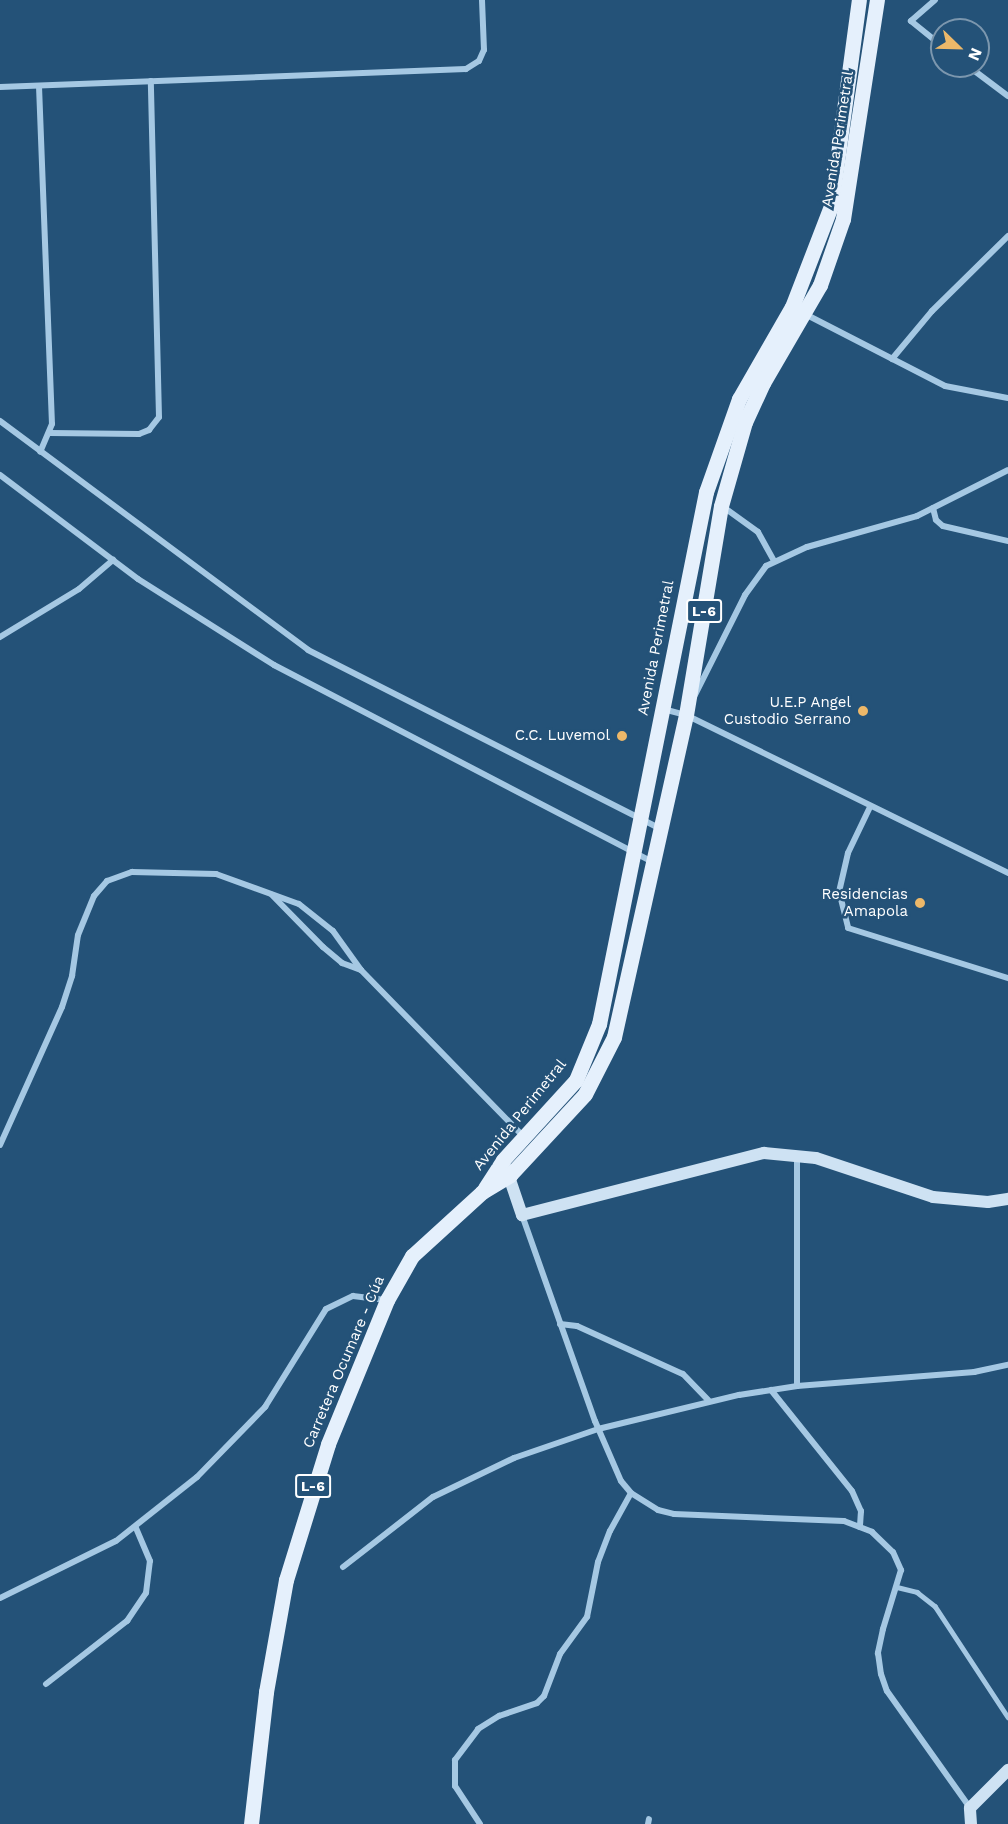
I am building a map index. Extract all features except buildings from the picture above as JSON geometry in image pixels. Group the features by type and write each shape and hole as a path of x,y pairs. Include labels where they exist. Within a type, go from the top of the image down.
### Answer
{"main road":[{"name":"Avenida Perimetral","path":"482,1192 503,1160 576,1080 590,1051 607,991 706,492 739,399 799,311 831,206 859,0"},
{"name":"Avenida Perimetral","path":"482,1192 510,1175 585,1094 607,1056 686,715 721,506 750,412 843,219 877,0"},
{"name":"Carretera Ocumare - Cúa","path":"251,1824 266,1692 286,1580 328,1444 387,1300 412,1256 482,1192"}],"street":[{"path":"0,87 465,69 479,61 484,50 482,0"},
{"path":"930,36 911,21 935,0"},
{"path":"984,78 1008,96"},
{"path":"50,433 139,434 153,427 159,417 151,81"},
{"path":"39,86 50,433 40,452"},
{"path":"892,359 932,311 1008,236"},
{"path":"799,311 945,386 1008,398"},
{"path":"0,421 308,650 660,828"},
{"path":"686,715 746,595 766,566 774,561 933,508 1008,470"},
{"path":"0,475 113,560 274,665 652,862"},
{"path":"721,506 758,532 774,561"},
{"path":"933,508 936,520 943,526 1008,541"},
{"path":"0,637 79,589 113,560"},
{"path":"663,709 686,715 1008,873"},
{"path":"870,807 848,853 838,891 848,928 1008,978"},
{"path":"0,1145 62,1007 72,976 78,935 100,885 132,872 202,873 230,877 299,904 333,931 361,970 524,1138"},
{"path":"271,894 323,947 342,963 361,970"},
{"path":"522,1215 764,1153 797,1153 933,1197 988,1202 1008,1199"},
{"path":"797,1153 797,1386"},
{"path":"503,1160 598,1429 621,1481 631,1493 658,1510 674,1514 844,1521 860,1527 893,1552 901,1570 879,1653 887,1691 970,1809 970,1824"},
{"path":"0,1598 116,1541 136,1528 197,1477 265,1407 326,1309 353,1296 387,1300"},
{"path":"561,1324 577,1326 683,1374 708,1400"},
{"path":"343,1567 433,1497 514,1458 598,1429 708,1400 771,1390 974,1372 1008,1365"},
{"path":"771,1390 852,1491 861,1511 860,1527"},
{"path":"480,1824 455,1786 452,1774 455,1760 478,1729 499,1716 537,1703 544,1696 560,1654 587,1617 598,1562 610,1531 631,1493"},
{"path":"46,1684 128,1621 146,1593 150,1560 136,1528"},
{"path":"970,1809 1008,1770"}],"lane":[{"path":"897,1587 917,1592 936,1606 1008,1717"}],"place":[{"name":"U.E.P Angel Custodio Serrano","path":"863,711"},
{"name":"C.C. Luvemol","path":"622,736"},
{"name":"Residencias Amapola","path":"920,903"}]}
